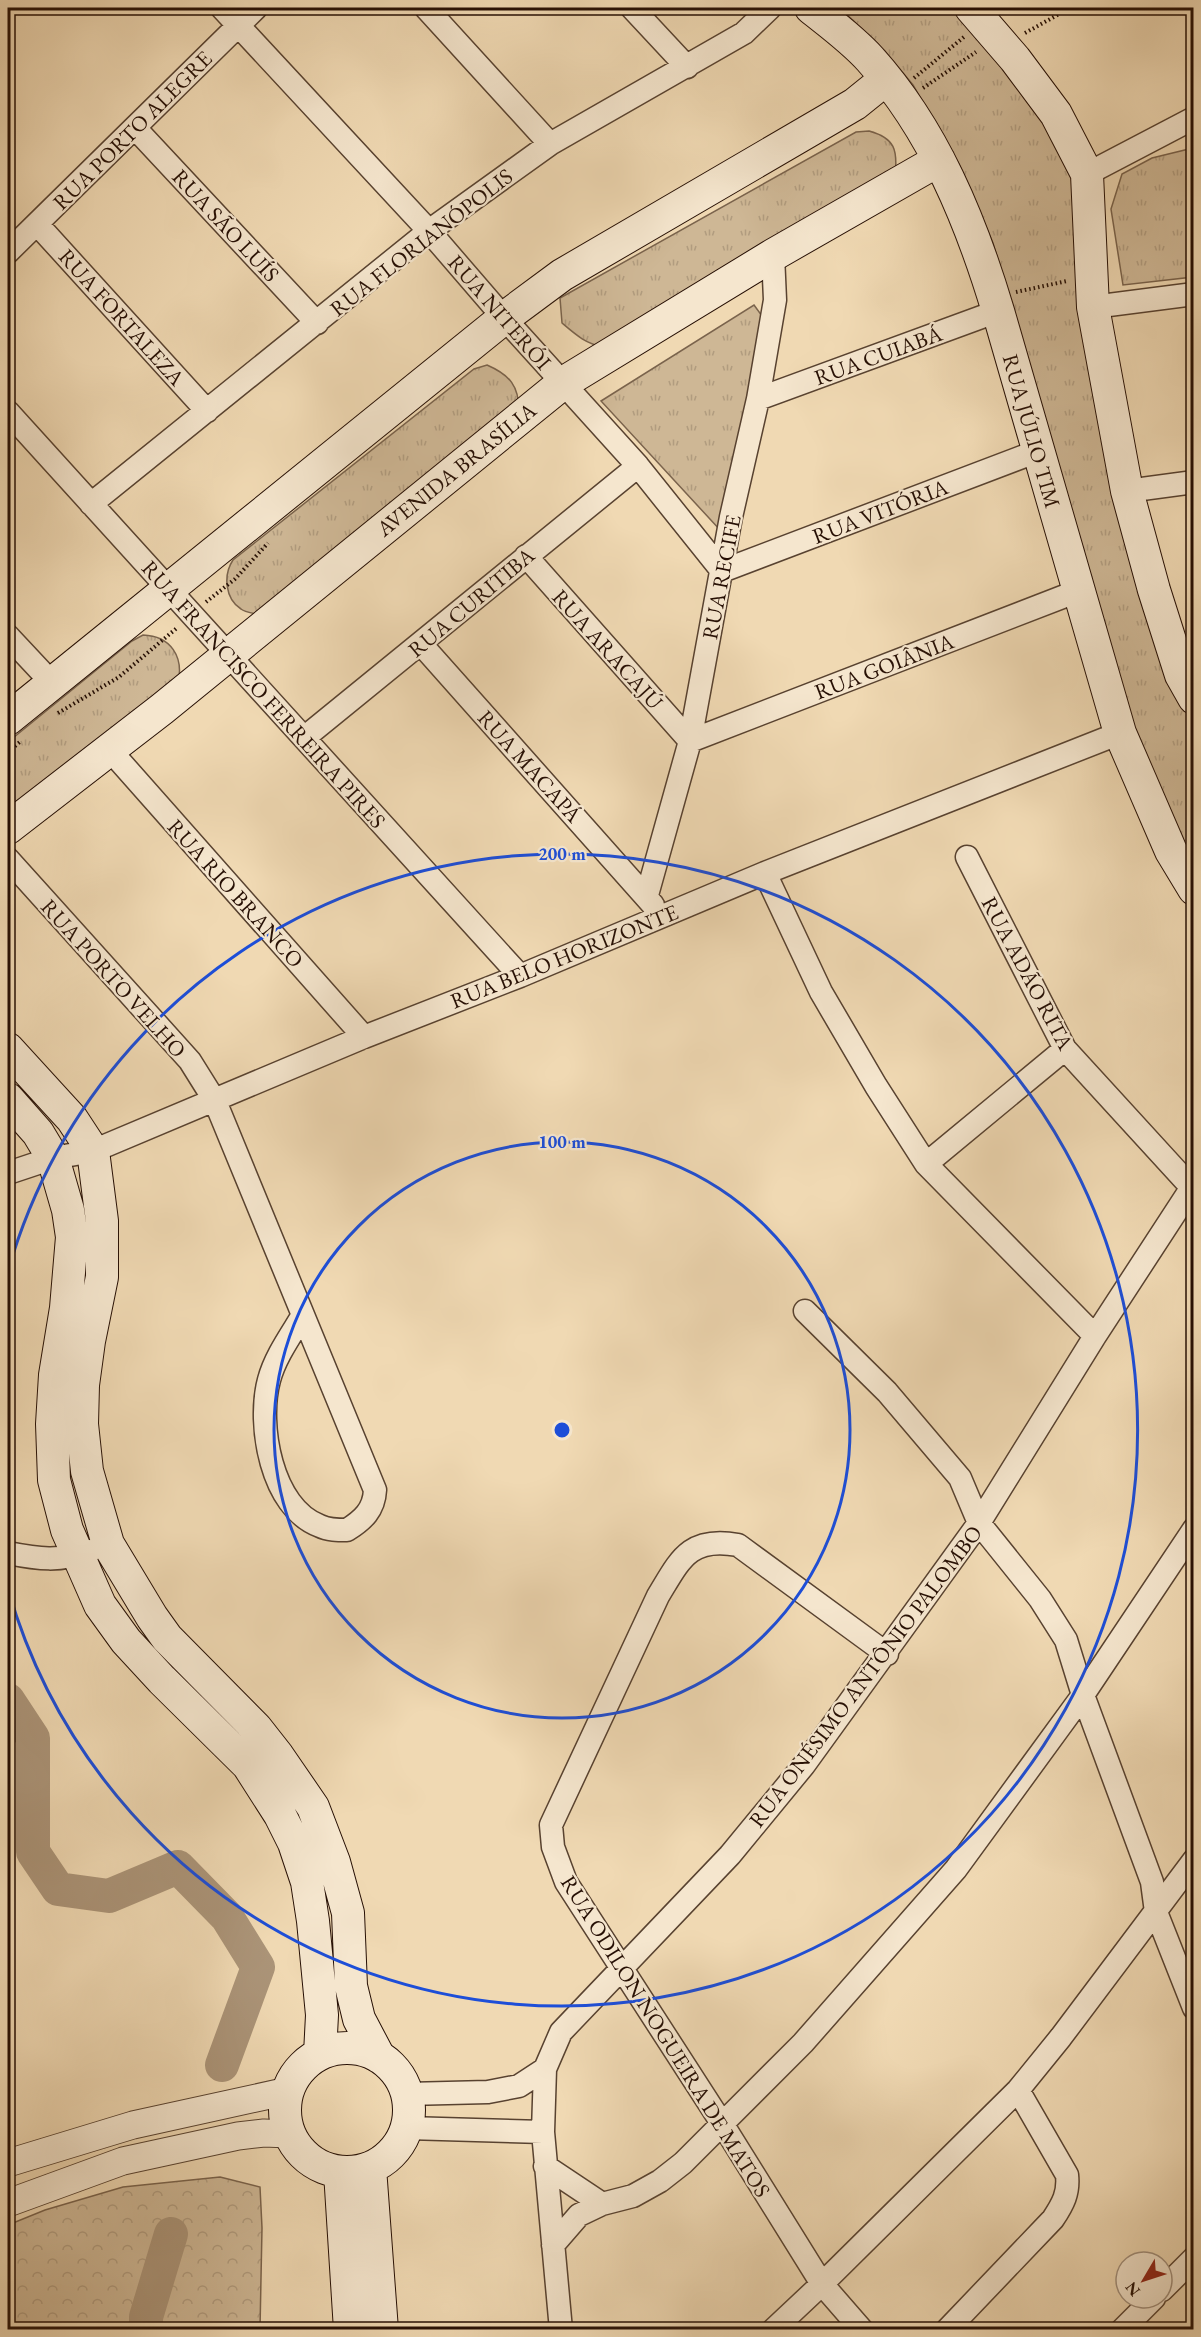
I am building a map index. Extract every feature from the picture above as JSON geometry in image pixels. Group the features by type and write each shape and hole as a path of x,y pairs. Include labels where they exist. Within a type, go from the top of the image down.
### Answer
{"main road":[{"name":"RUA JÚLIO TIM","path":"812,8 899,88 939,160 976,243 996,303 1120,733 1171,851 1194,889"},
{"path":"980,25 1015,59 1056,114 1087,174 1093,307 1127,491 1154,590 1189,682"},
{"path":"16,729 52,683 504,318 562,275 855,104 899,88"},
{"name":"AVENIDA BRASÍLIA","path":"8,828 228,656 563,383 773,255 939,160"},
{"path":"8,1049 72,1119 93,1151 102,1221 102,1278 89,1341 83,1385 82,1424 87,1471 108,1544 167,1638 256,1728 313,1807 334,1862 348,1913 351,1986 359,2019 379,2057 396,2073 407,2094 409,2110 407,2128 399,2145 387,2159 355,2170 324,2168 309,2160 289,2134 285,2112 288,2091 295,2076 306,2063 320,2054 335,2049 350,2048 379,2057"},
{"path":"8,1099 38,1133 53,1158 68,1210 72,1237 66,1308 54,1385 52,1424 54,1480 67,1530 100,1605 126,1641 248,1766 280,1815 294,1843 307,1882 313,1921 322,2015 320,2054"},
{"path":"350,2330 355,2170"},
{"path":"355,2170 382,2330"}],"street":[{"name":"RUA NITERÓI","path":"222,8 429,231 638,466 722,571"},
{"name":"RUA PORTO ALEGRE","path":"8,252 256,8"},
{"path":"426,8 550,144"},
{"path":"632,8 687,67"},
{"name":"RUA FLORIANÓPOLIS","path":"92,504 429,231 550,144 744,33 770,8"},
{"path":"1087,174 1194,118"},
{"name":"RUA SÃO LUÍS","path":"135,128 317,323"},
{"name":"RUA FORTALEZA","path":"37,224 207,411"},
{"name":"RUA RECIFE","path":"647,895 690,741 758,399 775,300 773,255"},
{"path":"1093,307 1194,294"},
{"name":"RUA CUIABÁ","path":"758,399 996,303"},
{"name":"RUA FRANCISCO FERREIRA PIRES","path":"8,412 520,976"},
{"name":"RUA VITÓRIA","path":"722,571 1038,451"},
{"name":"RUA CURITIBA","path":"304,738 638,466"},
{"path":"1127,491 1194,483"},
{"name":"RUA ARACAJÚ","path":"526,556 690,741"},
{"name":"RUA GOIÂNIA","path":"690,741 1078,591"},
{"path":"8,636 52,683"},
{"name":"RUA MACAPÁ","path":"421,644 647,895 661,916"},
{"name":"RUA BELO HORIZONTE","path":"8,1173 53,1158 93,1151 765,873 1120,733"},
{"name":"RUA RIO BRANCO","path":"109,749 364,1037"},
{"name":"RUA ADÃO RITA","path":"967,857 1065,1049 1193,1187"},
{"name":"RUA PORTO VELHO","path":"8,859 190,1061 215,1101 303,1314 375,1491 375,1502 368,1514 347,1530 319,1526 294,1506 278,1483 265,1431 269,1379 303,1314"},
{"path":"765,873 821,992 876,1086 926,1164 1095,1336"},
{"path":"926,1164 1065,1049"},
{"name":"RUA ONÉSIMO ANTÔNIO PALOMBO","path":"561,2330 543,2132 545,2069 561,2032 730,1855 804,1765 887,1654 980,1523 1095,1336 1193,1187"},
{"path":"805,1311 887,1392 960,1478 980,1523 1040,1599 1066,1640 1083,1695 1152,1882 1156,1912 1194,2008"},
{"path":"553,2246 579,2216 602,2204 633,2196 660,2181 723,2124 804,2043 956,1869 1083,1695 1194,1529"},
{"name":"RUA ODILON NOGUEIRA DE MATOS","path":"862,2330 822,2284 723,2124 566,1882 553,1847 551,1826 658,1596 680,1560 696,1547 718,1542 738,1545 887,1654"},
{"path":"8,1553 45,1560 78,1556 108,1544"},
{"path":"773,2330 1018,2090 1061,2037 1194,1860"},
{"path":"407,2094 489,2092 519,2086 545,2069"},
{"path":"947,2330 1053,2219 1064,2202 1068,2188 1066,2175 1018,2090"},
{"path":"8,2163 133,2125 288,2091"},
{"path":"407,2128 543,2132"},
{"path":"8,2203 123,2161 238,2136 264,2133 289,2134"},
{"path":"545,2166 602,2204"},
{"path":"1174,2278 1194,2258"},
{"path":"1122,2330 1142,2310"}],"path":[{"path":"1019,36 1070,8"},
{"path":"899,88 980,25"},
{"path":"899,88 980,25"},
{"path":"996,303 1091,276"},
{"path":"56,715 119,677 183,622"},
{"path":"8,752 16,729"}],"green space":[{"path":"840,8 957,8 1009,61 1080,177 1091,276 1193,709 1193,866 1140,748 993,243 959,164 913,85 885,51"},
{"path":"869,131 884,137 893,146 896,159 895,176 604,347 586,341 562,323 560,298 856,132"},
{"path":"1193,148 1193,277 1123,285 1111,209 1122,174 1152,158"},
{"path":"754,305 770,327 721,531 601,401"},
{"path":"487,365 502,373 512,382 519,402 519,411 256,614 244,611 236,605 227,586 228,573 233,560 474,369"},
{"path":"143,635 161,639 173,650 179,665 178,683 8,823 8,742 132,641"},
{"path":"220,2177 260,2187 262,2228 260,2329 8,2329 8,2225 45,2210 123,2187"}],"waterway":[{"path":"8,1700 33,1738 33,1852 58,1889 109,1896 178,1867 227,1917 258,1967 222,2065"},
{"path":"146,2330 146,2317 171,2234"}]}
